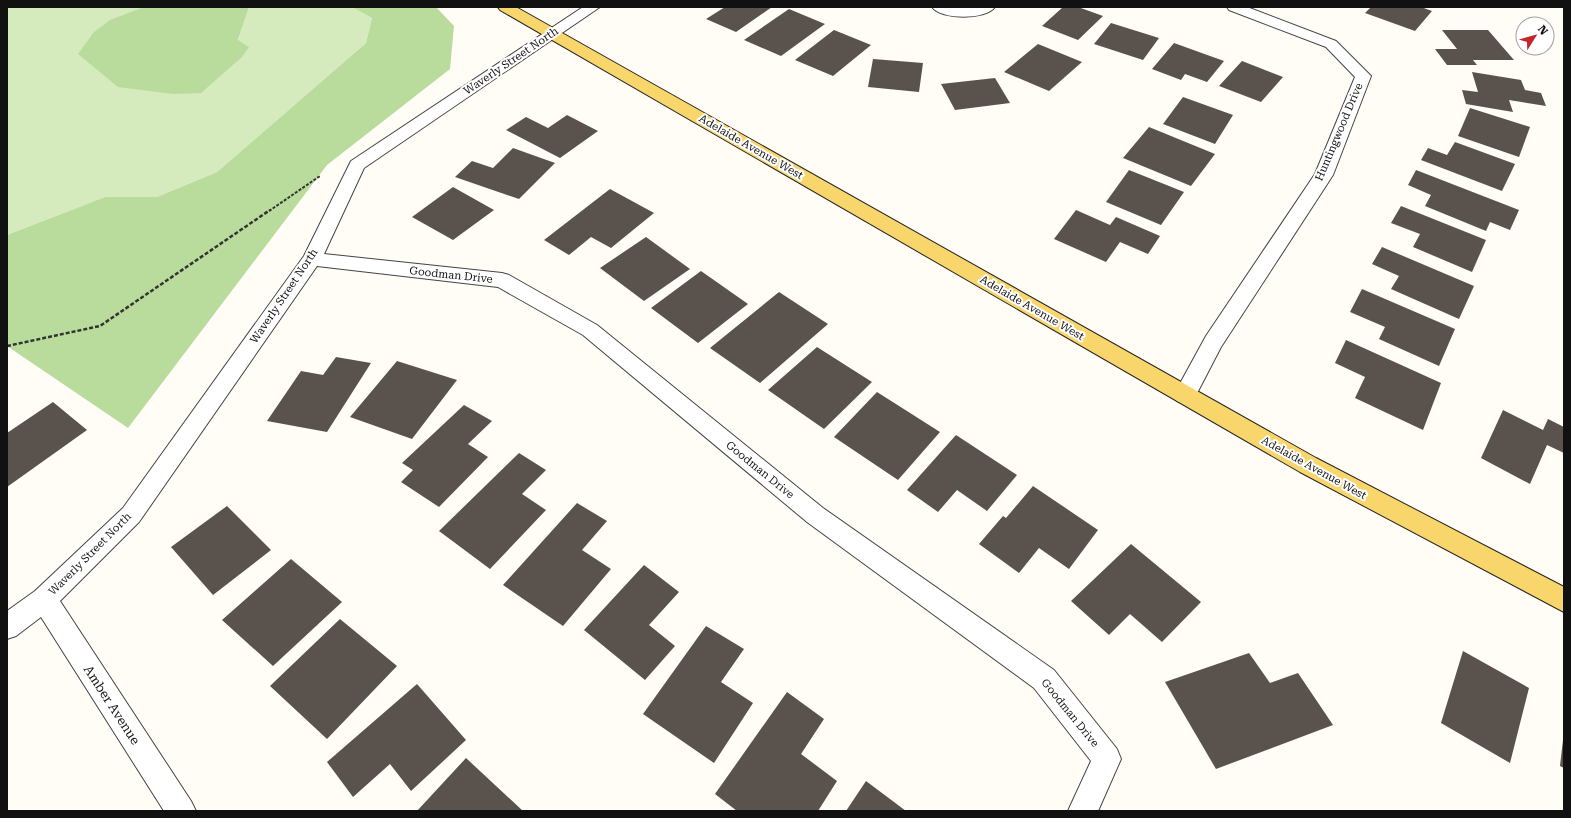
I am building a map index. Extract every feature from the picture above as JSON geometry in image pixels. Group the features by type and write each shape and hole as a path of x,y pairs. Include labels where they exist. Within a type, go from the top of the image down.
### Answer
{"main road":[{"name":"Adelaide Avenue West","path":"505,7 1185,395 1398,514 1564,600"}],"street":[{"name":"Waverly Street North","path":"7,627 44,599 131,515 312,259 357,165 593,7"},
{"path":"939,7 952,12 982,11 988,7"},
{"name":"Huntingwood Drive","path":"1185,395 1213,342 1324,175 1363,76 1331,44 1234,7"},
{"name":"Goodman Drive","path":"312,259 502,280 590,330 815,515 1044,679 1107,759 1082,811"},
{"name":"Amber Avenue","path":"44,599 181,811"}],"path":[{"path":"7,346 100,326 331,168 357,165"}],"green space":[{"path":"7,7 144,7 140,9 238,41 249,7 352,7 372,18 366,43 217,172 157,197 105,197 7,235"},
{"path":"144,7 249,7 238,40 249,47 242,57 201,93 173,94 118,87 78,54 94,32 110,20"},
{"path":"352,7 436,7 454,26 450,69 327,165 128,428 7,346 7,235 105,197 157,197 217,172 366,43 372,18"}],"building":[{"path":"725,7 772,7 736,32 706,19"},
{"path":"1063,7 1078,7 1103,16 1078,40 1042,26"},
{"path":"1371,7 1421,7 1432,11 1415,31 1365,13"},
{"path":"789,9 825,24 781,56 744,40"},
{"path":"1111,23 1159,38 1143,60 1094,44"},
{"path":"834,30 871,45 833,76 795,60"},
{"path":"1442,30 1488,30 1514,60 1473,60 1477,65 1447,65 1435,49 1457,49"},
{"path":"1174,43 1224,61 1207,82 1185,74 1181,80 1152,69"},
{"path":"1038,44 1082,62 1049,91 1004,72"},
{"path":"873,59 923,63 919,92 868,87"},
{"path":"1242,61 1283,77 1261,102 1219,86"},
{"path":"1472,72 1521,80 1525,90 1541,93 1546,106 1509,100 1513,112 1466,104 1462,90 1478,92"},
{"path":"995,78 1010,103 955,110 941,84"},
{"path":"1183,97 1233,115 1215,144 1163,124"},
{"path":"1470,108 1530,127 1519,157 1458,136"},
{"path":"567,115 598,131 560,158 506,130 526,117 548,128"},
{"path":"1149,127 1215,154 1191,186 1123,158"},
{"path":"1455,142 1515,164 1502,191 1421,160 1428,148 1447,155"},
{"path":"513,148 555,163 519,199 455,177 472,161 493,168"},
{"path":"1129,170 1184,192 1161,225 1106,202"},
{"path":"1416,170 1519,210 1510,230 1490,222 1486,231 1425,206 1431,195 1408,185"},
{"path":"453,187 494,210 453,240 412,217"},
{"path":"610,189 654,213 611,248 591,237 569,255 544,240"},
{"path":"1401,206 1486,240 1472,272 1413,247 1420,234 1391,223"},
{"path":"1076,210 1110,225 1116,217 1160,236 1148,254 1120,242 1106,262 1054,239"},
{"path":"646,237 690,269 644,301 600,268"},
{"path":"1382,247 1474,286 1459,319 1391,289 1399,276 1372,264"},
{"path":"701,271 748,304 698,343 651,308"},
{"path":"1362,289 1455,329 1439,366 1379,339 1385,327 1350,312"},
{"path":"779,292 828,324 760,383 710,348"},
{"path":"1346,340 1441,383 1423,430 1355,398 1365,377 1335,363"},
{"path":"817,347 872,382 824,429 768,390"},
{"path":"336,357 371,363 327,432 267,421 301,371 323,375"},
{"path":"397,361 457,380 412,439 350,417"},
{"path":"877,392 940,432 898,480 834,437"},
{"path":"53,402 87,430 7,487 7,433"},
{"path":"464,405 492,421 468,444 488,457 439,507 401,482 413,470 402,463"},
{"path":"1503,410 1543,430 1548,419 1564,427 1564,453 1547,445 1530,484 1481,458"},
{"path":"956,435 1017,475 987,511 957,490 938,512 907,490"},
{"path":"519,453 546,470 522,494 546,510 490,569 439,531"},
{"path":"1033,486 1098,530 1069,569 1039,548 1019,573 979,544 1003,516 1006,518"},
{"path":"577,503 607,521 582,550 611,569 563,626 503,585"},
{"path":"227,506 271,550 213,595 171,547"},
{"path":"1131,544 1201,602 1162,642 1130,614 1109,635 1071,601"},
{"path":"291,559 342,602 273,666 222,620"},
{"path":"644,565 679,592 649,625 675,646 645,680 584,630"},
{"path":"340,619 397,666 327,739 270,686"},
{"path":"706,626 744,649 721,682 753,703 714,763 643,714"},
{"path":"1463,651 1529,688 1510,763 1441,723"},
{"path":"1249,653 1270,683 1298,673 1333,725 1216,769 1165,682"},
{"path":"417,684 466,740 411,791 390,764 353,797 327,762"},
{"path":"787,692 824,719 801,754 837,781 818,811 737,811 715,794"},
{"path":"1564,740 1564,768 1560,766"},
{"path":"466,758 523,811 417,811"},
{"path":"866,781 906,811 846,811"}]}
